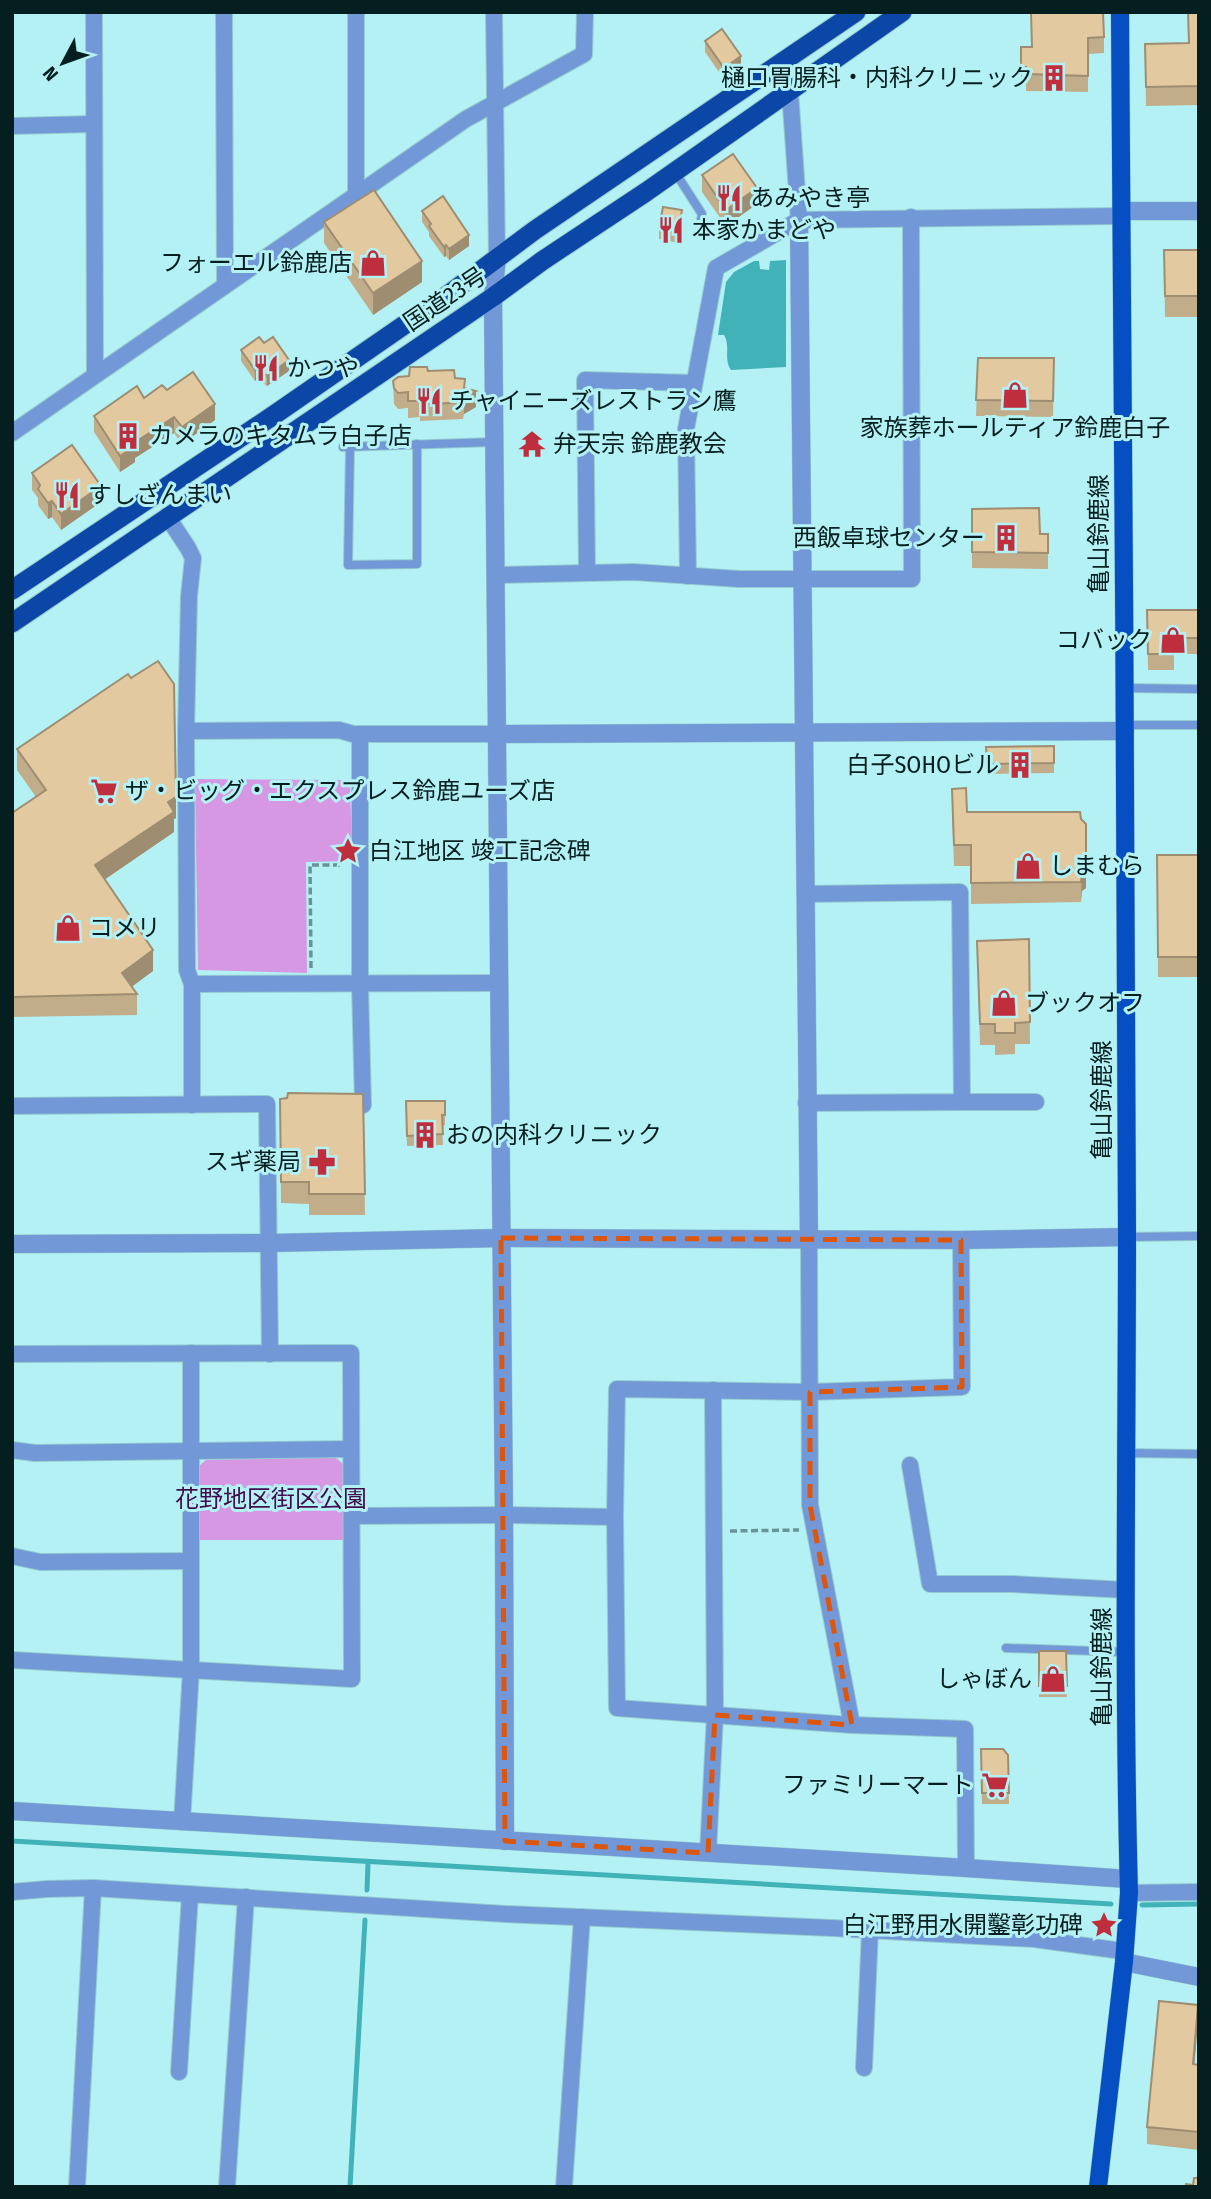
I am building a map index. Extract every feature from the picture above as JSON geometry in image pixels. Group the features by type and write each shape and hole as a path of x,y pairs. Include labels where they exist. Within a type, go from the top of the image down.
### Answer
{"highway":[{"name":"国道23号","path":"12,623 675,172 902,12"},
{"name":"国道23号","path":"12,590 274,415 845,16"}],"main road":[{"name":"亀山鈴鹿線","path":"1098,2187 1128,1886 1125,688 1120,12"}],"street":[{"path":"94,12 95,374"},
{"path":"224,12 225,285"},
{"path":"356,12 356,195"},
{"path":"494,12 497,258 492,297 505,1841"},
{"path":"12,433 466,119 584,54 585,12"},
{"path":"790,92 799,220 810,1505 852,1725"},
{"path":"12,127 93,124"},
{"path":"688,576 686,429 716,268 799,220 1199,211"},
{"path":"496,575 634,572 739,579 912,579 911,217"},
{"path":"587,573 584,380 694,383"},
{"path":"167,516 193,558 186,731 187,970 192,984 192,1105"},
{"path":"186,731 339,730 360,734 495,734 1124,728"},
{"path":"336,1105 363,1105 360,734"},
{"path":"805,894 960,892 962,1102"},
{"path":"192,984 498,983"},
{"path":"806,1103 1037,1102"},
{"path":"12,1106 274,1104 270,1354"},
{"path":"12,1244 270,1243 501,1238 961,1240 1127,1237"},
{"path":"961,1240 962,1388 810,1392 617,1390 615,1517 617,1708 852,1725 965,1729 966,1868"},
{"path":"182,1822 191,1670 191,1353"},
{"path":"12,1354 351,1353 352,1679 12,1660"},
{"path":"708,1853 715,1715 713,1390"},
{"path":"12,1450 35,1453 351,1449"},
{"path":"910,1465 930,1584 1013,1584 1126,1590"},
{"path":"352,1517 615,1517"},
{"path":"12,1556 40,1562 191,1561"},
{"path":"12,1811 966,1868 1199,1892"},
{"path":"12,1892 93,1888 505,1914 1034,1939 1120,1956 1199,1976"},
{"path":"77,2187 93,1888"},
{"path":"179,2071 190,1894"},
{"path":"227,2187 246,1897"},
{"path":"564,2187 582,1917"},
{"path":"864,2068 870,1930"}],"lane":[{"path":"675,172 702,214 700,226"},
{"path":"417,444 417,564 348,565 346,447 417,444 495,442"},
{"path":"1125,688 1199,689"},
{"path":"1124,728 1199,725"},
{"path":"1127,1237 1199,1236"},
{"path":"1125,1453 1199,1454"},
{"path":"1006,1648 1126,1652"}],"path":[{"path":"311,984 310,865 360,865"},
{"path":"714,1531 814,1530"}],"highlighted area":[{"path":"501,1238 961,1240 962,1387 810,1392 810,1505 852,1725 715,1715 708,1853 505,1841"}],"green space":[{"path":"195,779 350,780 352,861 306,862 307,973 198,970"},
{"name":"花野地区街区公園","path":"335,1457 343,1464 343,1540 199,1540 199,1466 206,1460"}],"water":[{"path":"786,260 786,367 731,370 726,339 724,335 718,335 726,282 734,272 754,261 759,261 760,269 769,270 770,261"}],"building":[{"path":"1031,12 1103,12 1104,37 1088,38 1088,76 1026,74 1026,67 1021,67 1021,47 1032,47"},
{"path":"1188,12 1199,12 1199,86 1146,87 1145,44 1189,43"},
{"path":"722,29 741,56 724,68 705,41"},
{"path":"733,154 757,188 726,210 702,175"},
{"name":"フォーエル鈴鹿店","path":"374,190 422,261 373,293 324,222"},
{"path":"443,196 469,235 449,249 446,245 444,247 429,226 431,224 422,211"},
{"path":"663,207 682,210 679,232 659,228"},
{"path":"1164,250 1199,250 1199,296 1165,296"},
{"path":"259,337 264,343 273,337 289,360 267,376 258,368 255,370 241,350"},
{"name":"家族葬ホールティア鈴鹿白子","path":"978,358 1054,358 1053,401 976,400"},
{"path":"410,367 427,367 428,371 454,370 455,378 465,379 464,388 476,391 464,398 463,402 420,405 420,401 408,401 408,392 398,393 393,381 398,377 409,376"},
{"path":"193,372 215,404 182,427 174,417 134,443 135,446 120,456 94,416 137,386 144,398 162,385 167,390"},
{"name":"すしざんまい","path":"72,445 101,486 61,514 52,501 48,503 38,489 40,485 32,473"},
{"name":"西飯卓球センター","path":"1039,508 1040,534 1048,534 1048,553 972,552 972,509"},
{"path":"1147,610 1199,610 1199,638 1174,638 1174,654 1148,654"},
{"path":"158,661 174,684 176,797 168,802 174,812 95,865 153,950 122,973 137,994 12,997 12,813 46,790 17,749 128,674 131,678"},
{"path":"1054,746 1054,763 987,764 986,747"},
{"name":"しまむら","path":"966,788 967,812 1080,812 1081,819 1086,824 1086,867 1082,871 1081,882 971,883 971,845 954,845 952,789"},
{"path":"1157,855 1199,855 1199,957 1158,957"},
{"name":"ブックオフ","path":"1029,939 1030,1022 1015,1023 1015,1033 995,1033 995,1024 980,1024 977,941"},
{"name":"スギ薬局","path":"288,1093 363,1094 365,1194 309,1194 309,1182 281,1182 280,1099 287,1098"},
{"name":"おの内科クリニック","path":"406,1101 445,1101 445,1115 442,1115 443,1134 407,1136"},
{"name":"しゃぼん","path":"1039,1651 1066,1651 1067,1686 1039,1686"},
{"name":"ファミリーマート","path":"981,1749 1003,1749 1008,1755 1009,1793 982,1793"},
{"path":"1159,2001 1198,2005 1193,2064 1199,2065 1199,2132 1147,2127"},
{"path":"1194,2178 1199,2178 1199,2187 1185,2187 1186,2184 1193,2185"}],"waterway":[{"path":"12,1841 1111,1904"},
{"path":"367,1890 368,1863"},
{"path":"1142,1905 1199,1904"},
{"path":"350,2187 365,1920"}],"place":[{"name":"樋口胃腸科・内科クリニック","path":"1054,78"},
{"name":"あみやき亭","path":"729,198"},
{"name":"本家かまどや","path":"671,230"},
{"name":"フォーエル鈴鹿店","path":"373,263"},
{"name":"かつや","path":"266,368"},
{"name":"家族葬ホールティア鈴鹿白子","path":"1015,395"},
{"name":"チャイニーズレストラン鷹","path":"429,401"},
{"name":"カメラのキタムラ白子店","path":"128,436"},
{"name":"弁天宗 鈴鹿教会","path":"532,444"},
{"name":"すしざんまい","path":"67,495"},
{"name":"西飯卓球センター","path":"1006,538"},
{"name":"コバック","path":"1173,640"},
{"name":"白子SOHOビル","path":"1020,765"},
{"name":"ザ・ビッグ・エクスプレス鈴鹿ユーズ店","path":"104,791"},
{"name":"白江地区 竣工記念碑","path":"348,851"},
{"name":"しまむら","path":"1028,866"},
{"name":"コメリ","path":"68,928"},
{"name":"ブックオフ","path":"1004,1003"},
{"name":"おの内科クリニック","path":"425,1135"},
{"name":"スギ薬局","path":"322,1162"},
{"name":"しゃぼん","path":"1053,1679"},
{"name":"ファミリーマート","path":"995,1785"},
{"name":"白江野用水開鑿彰功碑","path":"1104,1925"}]}
